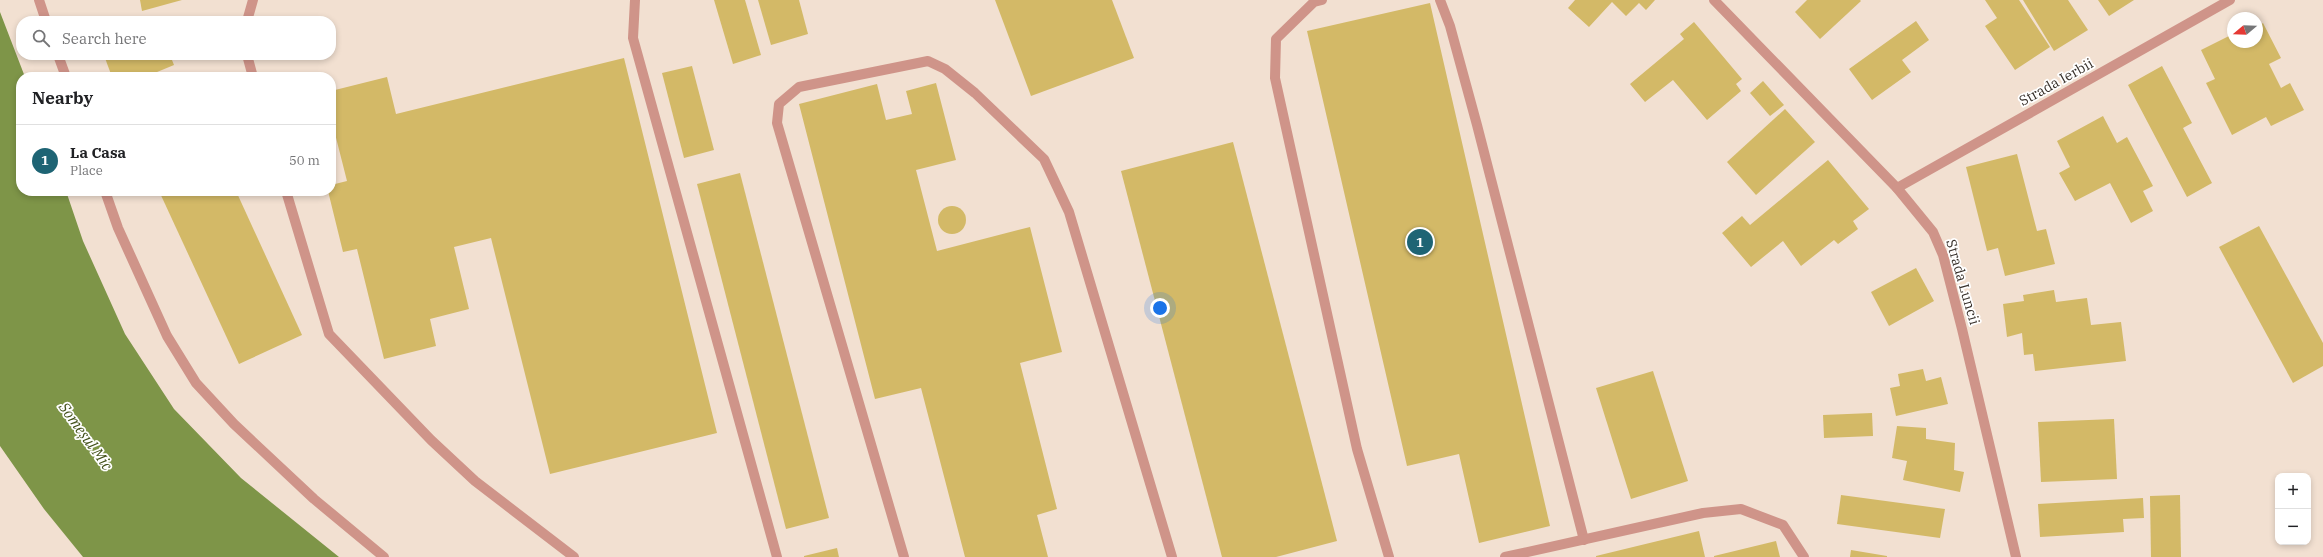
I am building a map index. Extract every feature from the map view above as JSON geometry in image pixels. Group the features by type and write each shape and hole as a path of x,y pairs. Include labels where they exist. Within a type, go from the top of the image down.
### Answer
{"street":[{"path":"39,0 44,16"},
{"path":"249,16 254,0"},
{"path":"635,0 633,38 777,557"},
{"path":"1322,0 1314,2 1276,39 1275,78 1357,449 1388,557"},
{"path":"1440,0 1450,26 1477,125 1584,540"},
{"name":"Strada Luncii","path":"1714,0 1897,188 1933,232 1944,255 2016,557"},
{"name":"Strada Ierbii","path":"1897,188 2230,0"},
{"path":"60,60 64,72"},
{"path":"248,60 252,72"},
{"path":"904,557 777,123 779,104 799,87 928,61 945,69 975,93 1044,159 1069,212 1172,557"},
{"path":"107,196 118,228 167,336 196,383 234,424 314,499 384,557"},
{"path":"288,196 329,334 431,440 476,481 574,557"},
{"path":"1505,557 1703,513 1741,509 1783,525 1804,557"}],"water":[{"name":"Someșul Mic","path":"0,12 16,54 16,60 18,60 23,72 16,72 16,196 68,196 83,241 125,334 174,409 241,478 339,557 83,557 44,509 0,446"}],"building":[{"path":"140,0 182,0 142,11"},
{"path":"714,0 745,0 761,55 733,64"},
{"path":"758,0 799,0 808,34 771,45"},
{"path":"995,0 1112,0 1134,58 1031,96"},
{"path":"1575,0 1655,0 1646,10 1639,3 1626,16 1612,2 1589,27 1568,8"},
{"path":"1807,0 1861,1 1820,39 1795,12"},
{"path":"1985,0 2019,0 2050,47 2015,70 1985,26 1997,18"},
{"path":"2023,0 2068,0 2088,30 2054,51"},
{"path":"2098,0 2134,0 2109,16"},
{"path":"1430,3 1550,526 1479,543 1459,454 1407,466 1307,31"},
{"path":"1916,21 1929,40 1902,60 1911,72 1872,100 1849,69"},
{"path":"1694,22 1742,79 1736,84 1741,91 1707,120 1673,80 1645,102 1630,84 1684,39 1680,34"},
{"path":"2263,23 2281,58 2269,64 2281,88 2290,83 2304,110 2271,126 2266,117 2232,135 2206,83 2215,79 2201,50 2227,37 2227,48 2263,48"},
{"path":"624,58 717,433 550,474 491,238 454,247 469,309 430,319 436,346 384,359 357,249 343,252 329,196 336,196 336,184 347,181 336,138 336,90 387,77 396,114"},
{"path":"106,60 172,60 174,65 157,72 110,72"},
{"path":"692,66 714,150 684,158 662,73"},
{"path":"2162,66 2192,123 2183,128 2212,183 2187,197 2128,85"},
{"path":"1763,81 1784,105 1770,116 1750,93"},
{"path":"936,83 956,160 916,170 937,251 1030,227 1062,352 1020,363 1057,509 1037,515 1048,557 965,557 921,388 875,399 799,104 877,84 886,120 912,114 906,91"},
{"path":"1785,109 1815,142 1756,195 1727,162"},
{"path":"2103,116 2117,143 2127,137 2153,186 2143,191 2153,211 2131,223 2110,183 2075,201 2059,173 2070,167 2057,141"},
{"path":"1233,142 1337,541 1276,557 1222,557 1121,171"},
{"path":"2017,154 2037,231 2046,229 2055,264 2005,276 1998,248 1987,251 1966,167"},
{"path":"1828,160 1869,209 1853,221 1858,229 1838,244 1834,240 1801,266 1783,241 1751,267 1722,233 1742,216 1750,225"},
{"path":"740,173 829,518 786,529 697,184"},
{"path":"161,196 238,196 302,335 239,364"},
{"path":"952,206 962,210 966,220 962,230 952,234 942,230 938,220 942,210"},
{"path":"2259,226 2323,343 2323,366 2293,383 2219,247"},
{"path":"1916,268 1934,301 1889,326 1871,292"},
{"path":"2054,290 2056,302 2087,298 2091,325 2121,322 2126,361 2035,371 2033,354 2024,355 2022,333 2007,337 2003,304 2024,301 2023,295"},
{"path":"1923,369 1926,381 1941,377 1948,404 1896,416 1890,388 1900,386 1898,374"},
{"path":"1653,371 1688,481 1631,499 1596,388"},
{"path":"1872,413 1873,436 1824,438 1823,415"},
{"path":"2114,419 2117,479 2041,482 2038,422"},
{"path":"1897,426 1926,428 1926,439 1955,443 1954,470 1964,472 1960,492 1903,480 1907,461 1892,458"},
{"path":"1841,495 1945,509 1940,538 1837,524"},
{"path":"2180,495 2181,557 2151,557 2150,496"},
{"path":"2143,498 2144,518 2123,519 2124,532 2040,537 2038,504"},
{"path":"1699,531 1705,557 1596,557 1596,556"},
{"path":"1776,541 1780,557 1714,557 1714,556"},
{"path":"837,548 839,557 804,557 804,556"},
{"path":"1851,550 1887,556 1887,557 1850,557"}],"place":[{"name":"La Casa","path":"1420,242"}]}
